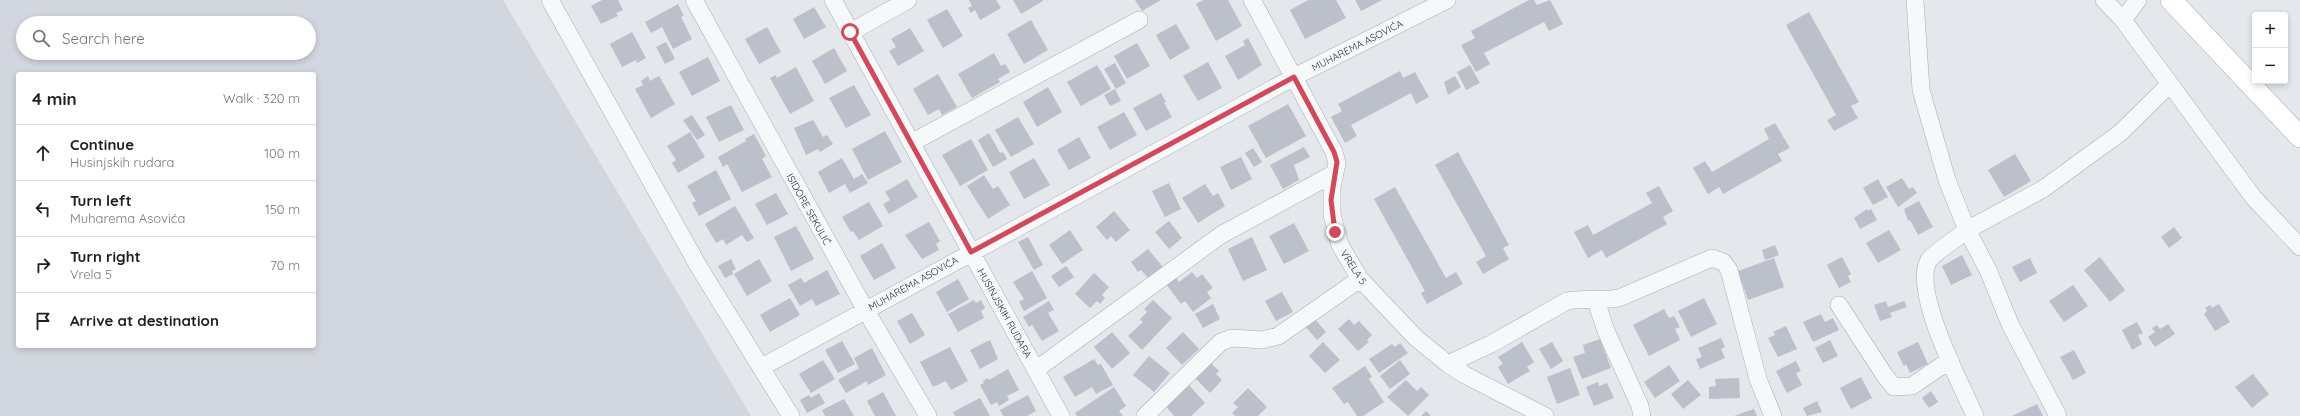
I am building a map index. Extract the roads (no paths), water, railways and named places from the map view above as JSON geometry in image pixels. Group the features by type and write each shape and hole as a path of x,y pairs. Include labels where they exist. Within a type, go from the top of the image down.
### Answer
{"main road":[{"path":"2171,0 2300,137"}],"street":[{"path":"550,0 696,262 791,416"},
{"name":"ISIDORE SEKULIĆ","path":"694,0 865,310 928,416"},
{"name":"HUSINJSKIH RUDARA","path":"833,0 1062,416"},
{"path":"850,32 908,0"},
{"name":"VRELA 5","path":"1252,0 1334,152 1337,162 1331,200 1335,232 1343,251 1360,279 1416,338 1448,364 1465,375 1545,416"},
{"name":"MUHAREMA ASOVIĆA","path":"762,367 1294,77 1447,0"},
{"path":"1915,0 1921,90 1946,180 1967,230 1988,270 2010,324 2058,416"},
{"path":"2104,0 2123,20 2253,197 2300,247"},
{"path":"2123,20 2138,0"},
{"path":"911,143 1139,20"},
{"path":"1975,416 1929,309 1924,280 1925,269 1933,255 1945,248 1967,230 2043,189 2120,133 2170,84"},
{"path":"1037,369 1221,235 1335,173"},
{"path":"1448,364 1491,344 1567,301 1576,299 1596,300 1619,298 1712,258 1723,262 1729,270 1758,379 1774,416"},
{"path":"1145,416 1221,342 1232,338 1262,340 1278,336 1360,279"},
{"path":"1596,300 1606,331 1640,406 1642,416"},
{"path":"1840,305 1885,376 1894,387 1912,386 1950,360"}]}
